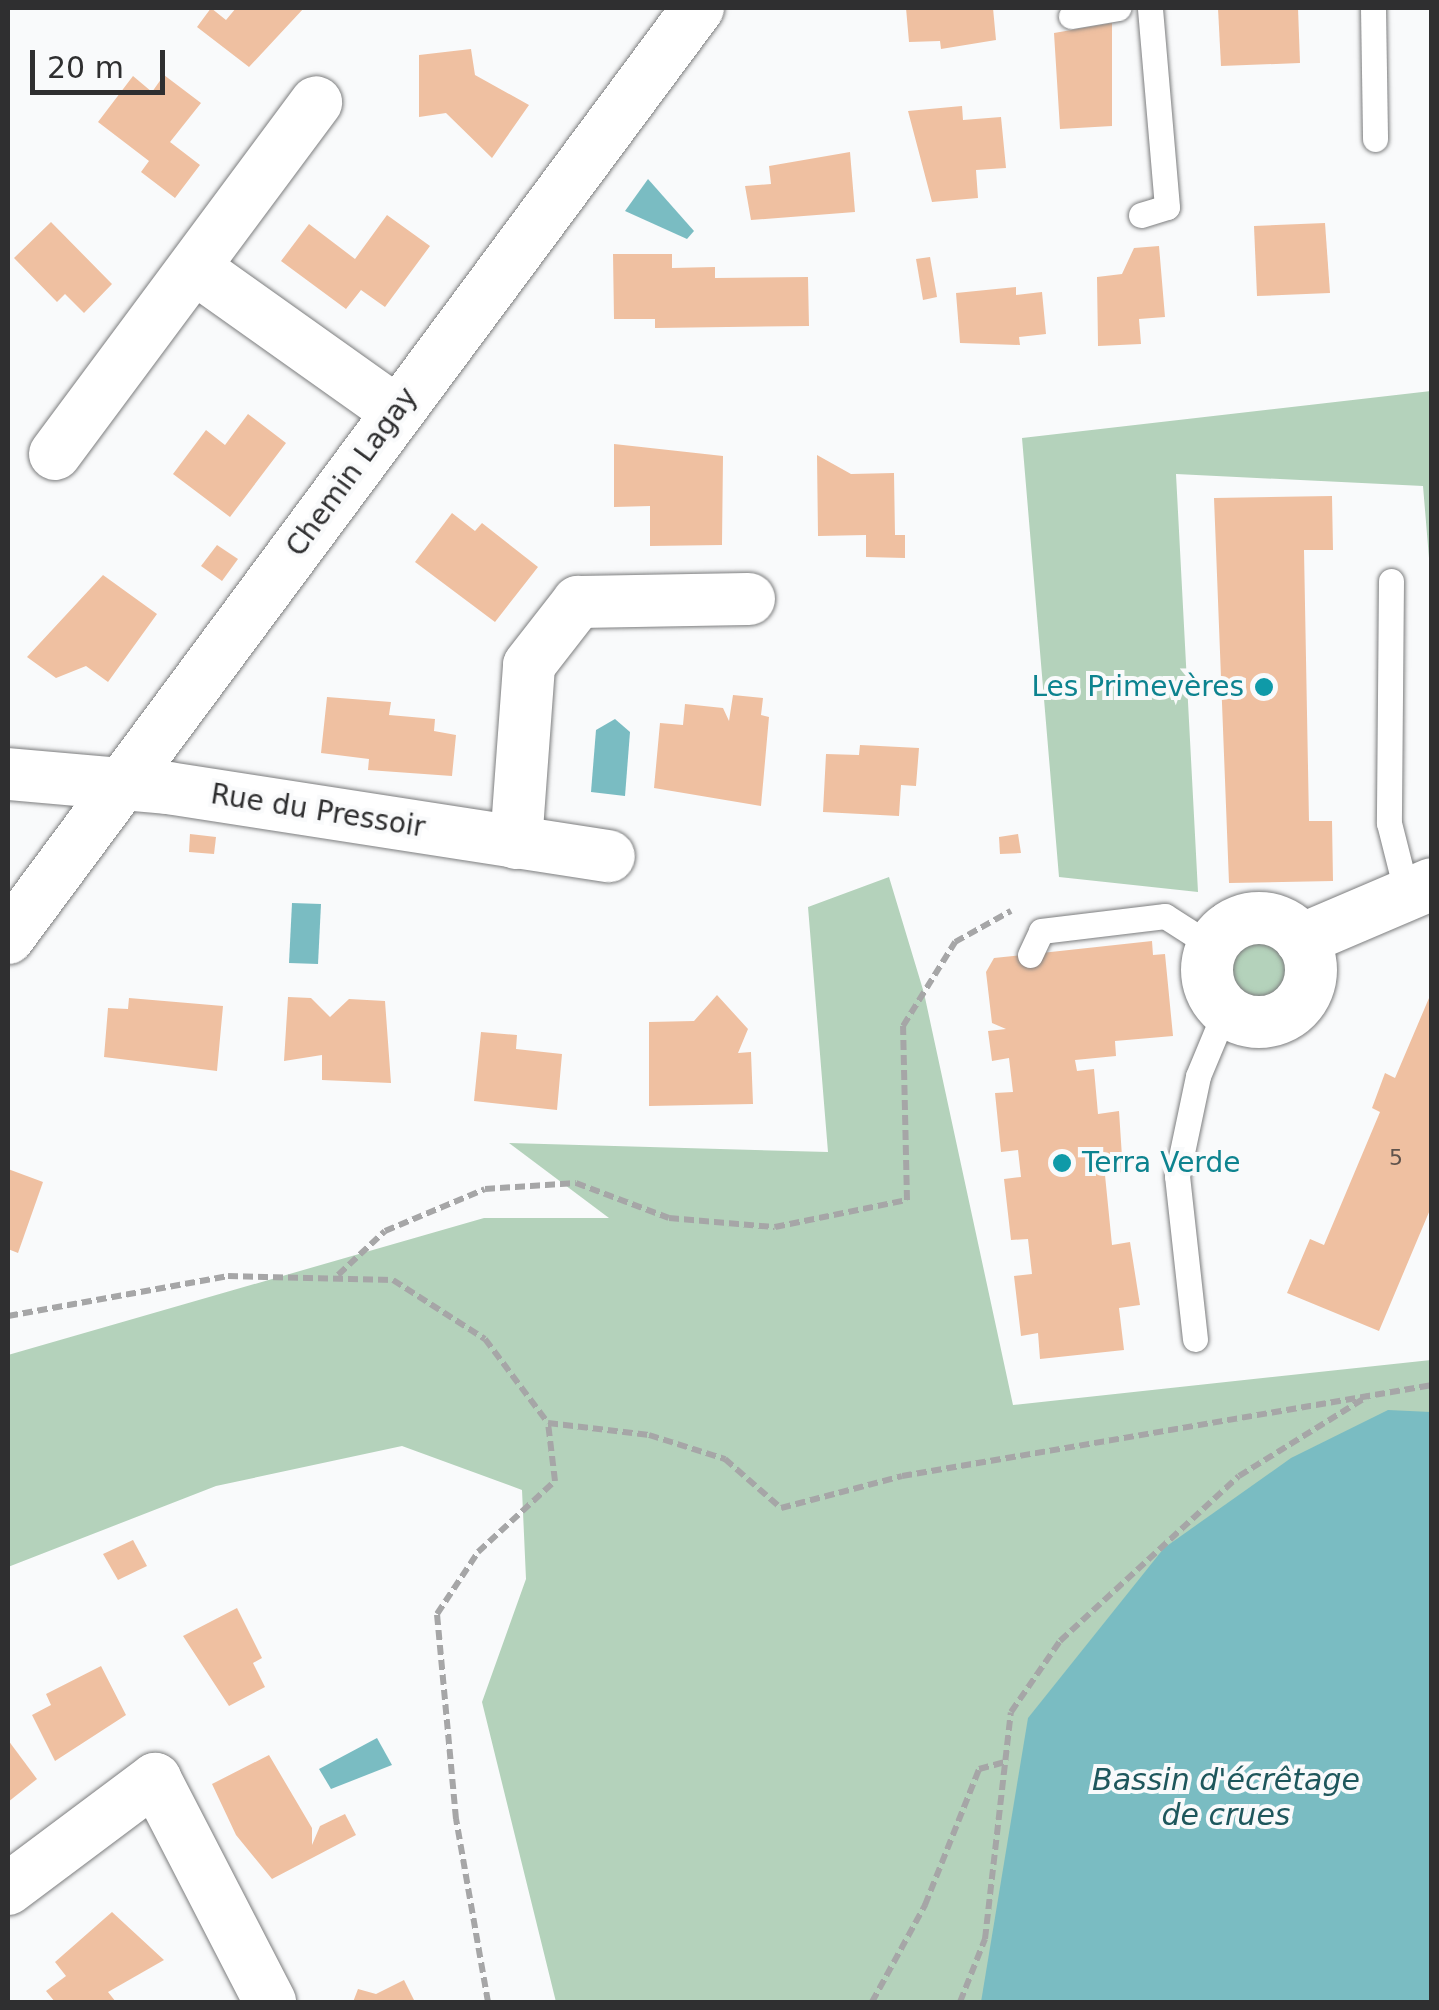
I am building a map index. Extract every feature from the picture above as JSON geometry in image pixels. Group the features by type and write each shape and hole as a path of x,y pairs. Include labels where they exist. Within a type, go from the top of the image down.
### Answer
{"street":[{"name":"Chemin Lagay","path":"8,938 698,8"},
{"path":"55,454 196,270 316,102"},
{"path":"196,270 396,411"},
{"path":"516,843 529,666 578,602 749,599"},
{"name":"Rue du Pressoir","path":"8,774 119,788 168,788 609,856"},
{"path":"1302,940 1311,971 1300,1002 1273,1021 1225,1011 1207,981 1212,946 1255,918 1302,940 1419,889"},
{"path":"8,1888 155,1779 270,2002"}],"lane":[{"path":"1070,16 1118,8"},
{"path":"1141,215 1167,207 1150,8"},
{"path":"1372,8 1375,140"},
{"path":"1392,581 1389,823 1419,889"},
{"path":"1030,954 1041,930 1165,916 1212,946"},
{"path":"1195,1339 1177,1176 1198,1076 1225,1011"}],"path":[{"path":"337,1276 385,1231 485,1189 576,1183 669,1218 775,1226 907,1200 903,1026 954,942 1008,911 1052,904 1068,926"},
{"path":"8,1316 134,1286 337,1276 393,1280 485,1339 548,1422 555,1482 478,1552 437,1614 456,1819 488,2002"},
{"path":"548,1422 649,1435 725,1459 780,1508 902,1476 1432,1385"},
{"path":"960,2002 985,1939 1011,1712 1060,1641 1116,1584 1239,1476 1375,1392"},
{"path":"872,2002 925,1905 979,1769 1005,1762"}],"green space":[{"path":"1431,391 1431,582 1423,486 1176,474 1198,892 1059,877 1022,438"},
{"path":"889,877 924,993 1013,1405 1431,1360 1431,2002 556,2002 482,1702 526,1579 522,1490 402,1446 216,1486 8,1567 8,1355 484,1218 609,1218 509,1143 828,1152 808,907"},
{"path":"1257,937 1280,946 1289,969 1280,992 1257,1001 1234,992 1225,969 1234,946"}],"water":[{"path":"648,179 694,231 687,239 625,211"},
{"path":"615,719 630,732 625,796 591,792 596,730"},
{"path":"292,903 321,904 318,964 289,963"},
{"name":"Bassin d'écrêtage de crues","path":"1388,1410 1431,1412 1431,2002 981,2002 1028,1718 1164,1548 1291,1458"},
{"path":"377,1738 392,1765 331,1789 319,1769"}],"building":[{"path":"211,8 226,20 236,8 304,8 249,67 197,27"},
{"path":"906,8 993,8 996,40 941,49 940,41 909,42"},
{"path":"1218,8 1298,8 1300,63 1221,66"},
{"path":"1112,23 1112,126 1060,129 1054,33"},
{"path":"471,49 475,75 529,105 492,158 446,113 419,117 419,55"},
{"path":"164,75 201,103 170,142 200,165 175,198 141,172 149,161 98,122 133,76 152,92"},
{"path":"962,106 963,120 1001,117 1006,168 976,170 978,198 932,202 908,111"},
{"path":"850,152 855,212 751,220 745,186 771,184 769,166"},
{"path":"387,215 430,246 385,307 361,290 346,309 281,261 309,224 355,259"},
{"path":"51,222 112,284 84,313 65,294 57,302 14,258"},
{"path":"1325,223 1330,293 1257,296 1254,226"},
{"path":"1159,246 1165,317 1139,319 1141,344 1098,346 1097,277 1122,274 1134,248"},
{"path":"613,254 672,254 672,268 715,267 715,278 808,277 809,326 655,328 655,319 614,319"},
{"path":"930,257 937,297 923,300 916,259"},
{"path":"1016,287 1016,295 1042,292 1046,334 1019,337 1020,345 960,343 956,293"},
{"path":"248,414 286,443 230,517 173,474 206,430 225,445"},
{"path":"614,444 723,456 722,545 650,546 650,506 614,507"},
{"path":"817,455 851,474 894,473 895,535 905,535 905,558 866,557 866,535 818,536"},
{"name":"Les Primevères","path":"1332,496 1333,550 1304,550 1309,821 1332,821 1333,881 1229,883 1214,498"},
{"path":"452,513 475,531 482,523 538,567 495,622 415,562"},
{"path":"217,545 238,559 222,581 201,566"},
{"path":"103,575 157,614 108,682 86,666 56,678 27,657"},
{"path":"733,695 763,698 761,715 769,717 761,806 654,788 660,723 683,725 685,704 723,708 729,721"},
{"path":"327,697 391,702 389,715 435,719 434,731 456,735 452,776 368,770 369,759 321,753"},
{"path":"860,745 919,748 916,786 901,785 899,816 823,812 826,754 859,755"},
{"path":"190,834 216,837 214,854 189,852"},
{"path":"1018,834 1021,853 1000,854 999,837"},
{"name":"Terra Verde","path":"1152,941 1153,955 1165,954 1173,1036 1115,1041 1116,1056 1075,1060 1077,1071 1094,1069 1098,1114 1119,1111 1123,1172 1105,1175 1112,1245 1130,1242 1140,1305 1119,1308 1124,1350 1040,1359 1038,1333 1021,1336 1014,1276 1032,1274 1028,1239 1011,1240 1004,1179 1021,1177 1018,1150 1001,1152 995,1093 1013,1092 1009,1058 992,1061 988,1031 1006,1029 992,1023 986,972 994,958"},
{"path":"1432,991 1432,1205 1379,1331 1287,1293 1310,1239 1324,1245 1380,1112 1372,1108 1385,1073 1395,1078"},
{"path":"717,995 748,1029 738,1053 751,1052 753,1104 649,1106 649,1022 694,1021"},
{"path":"288,997 311,998 330,1017 349,999 385,1001 391,1083 322,1080 322,1055 284,1061"},
{"path":"129,998 223,1006 217,1071 104,1057 108,1008 128,1009"},
{"path":"481,1032 517,1035 516,1049 562,1054 557,1110 474,1101"},
{"path":"8,1169 43,1182 18,1253 8,1249"},
{"path":"133,1540 147,1566 118,1580 103,1554"},
{"path":"237,1608 262,1658 253,1663 265,1687 229,1706 183,1636"},
{"path":"101,1666 126,1715 55,1761 32,1715 51,1705 46,1694"},
{"path":"8,1740 37,1779 8,1802"},
{"path":"269,1755 312,1828 312,1845 320,1826 345,1814 356,1835 272,1879 236,1835 212,1784"},
{"path":"112,1912 164,1960 108,1992 116,2002 55,2002 46,1991 66,1976 55,1962"},
{"path":"404,1980 415,2002 353,2002 358,1989 376,1994"}],"place":[{"name":"Les Primevères","path":"1264,687"},
{"name":"Terra Verde","path":"1062,1163"}]}
